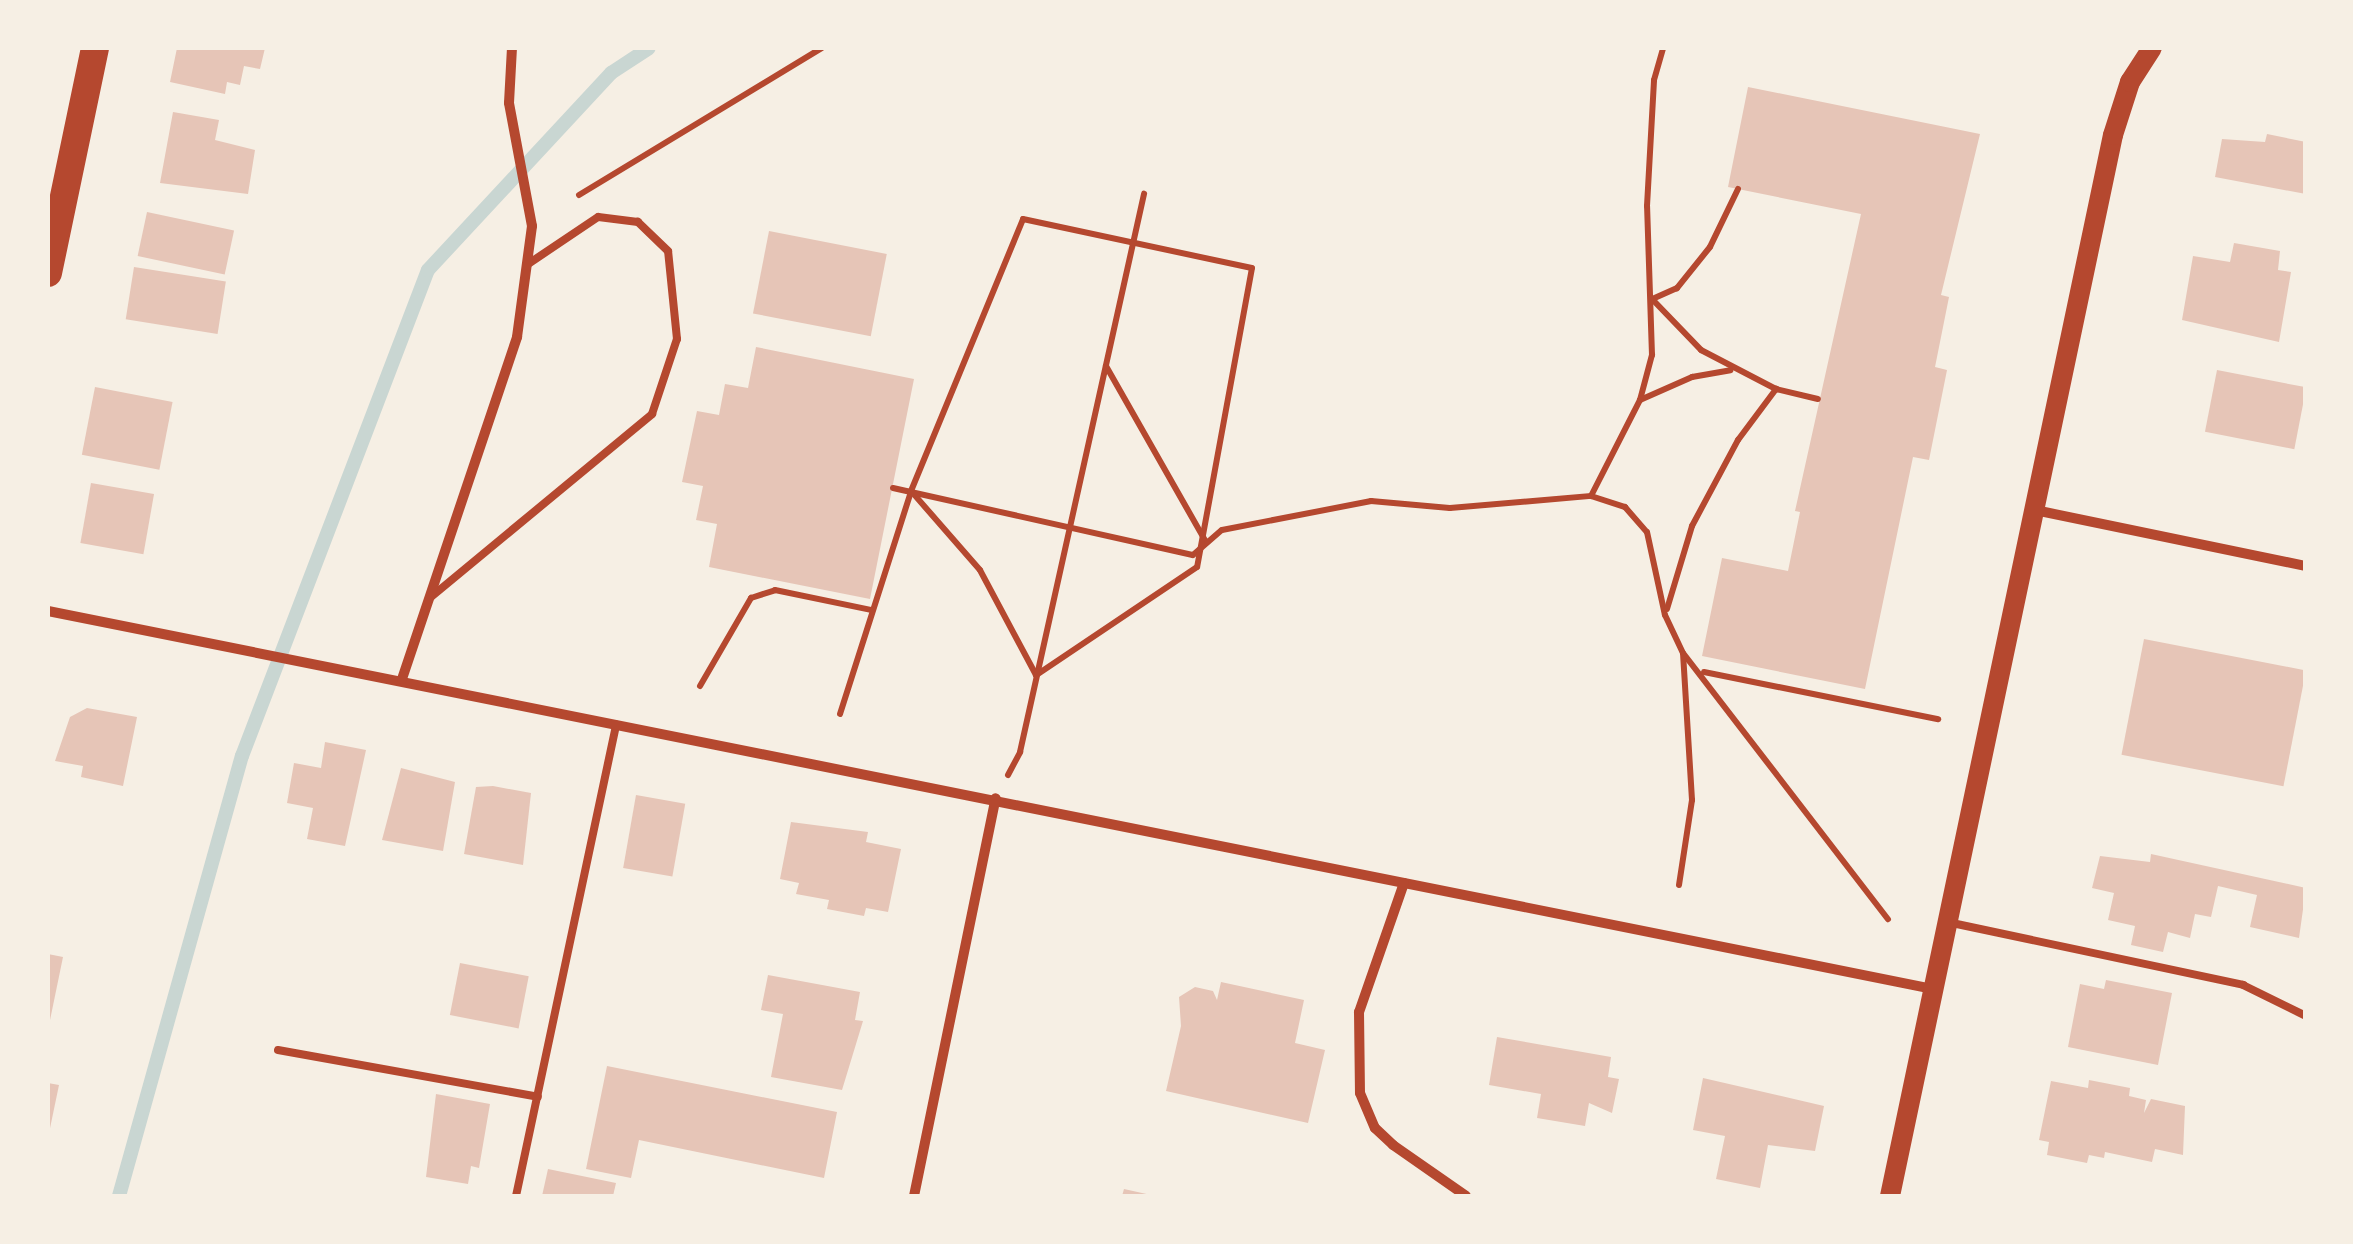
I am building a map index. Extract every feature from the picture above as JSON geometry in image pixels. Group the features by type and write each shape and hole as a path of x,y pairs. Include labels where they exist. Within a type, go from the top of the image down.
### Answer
{"highway":[{"path":"48,272 95,48"}],"main road":[{"path":"1890,1196 2114,135 2130,82 2152,48"}],"street":[{"path":"402,679 517,337 532,226 510,103 512,48"},
{"path":"2035,510 2306,566"},
{"path":"48,612 402,679 1933,989"},
{"path":"914,1196 996,798"},
{"path":"1404,882 1359,1012 1360,1093 1384,1136 1466,1196"}],"lane":[{"path":"430,598 652,414 676,338 668,250 638,222 598,217 528,264"},
{"path":"516,1196 616,724"},
{"path":"1948,922 2243,985 2306,1016"},
{"path":"278,1050 538,1098"}],"path":[{"path":"532,226 822,48"},
{"path":"1591,496 1640,400 1652,355 1647,206 1654,80 1663,48"},
{"path":"1652,299 1678,288 1700,260 1738,189"},
{"path":"996,798 1020,752 1144,194"},
{"path":"840,714 911,491 1023,219 1252,268 1206,508 1206,543 1197,567 1036,675"},
{"path":"1652,299 1676,330 1731,370 1776,389 1818,398"},
{"path":"1106,366 1206,543"},
{"path":"1640,400 1692,377 1731,370"},
{"path":"1665,615 1692,526 1776,389"},
{"path":"892,488 1193,555 1222,530 1305,509 1371,501 1516,505 1591,496 1624,507 1648,532 1665,615 1683,653 1702,672 1771,774 1839,848 1888,918"},
{"path":"911,491 980,570 1036,675"},
{"path":"700,686 751,598 775,590 872,610"},
{"path":"1679,885 1692,800 1683,653"},
{"path":"1702,672 1938,719"}],"building":[{"path":"177,48 265,48 260,69 244,66 240,85 227,82 225,94 170,82"},
{"path":"1748,87 1980,134 1941,295 1949,297 1935,367 1947,370 1929,460 1913,457 1865,689 1702,656 1722,558 1788,571 1800,512 1795,511 1861,214 1728,187"},
{"path":"173,112 219,120 215,140 255,150 248,194 160,183"},
{"path":"2267,134 2306,142 2306,194 2215,177 2222,139 2265,142"},
{"path":"147,212 234,231 225,275 138,256"},
{"path":"769,231 887,254 871,336 753,313"},
{"path":"2234,243 2280,251 2278,270 2291,272 2279,342 2182,320 2193,256 2230,262"},
{"path":"134,267 226,282 218,334 126,319"},
{"path":"756,347 914,379 870,599 709,567 717,524 696,520 703,486 682,482 697,411 719,415 725,384 748,388"},
{"path":"2217,370 2306,387 2294,449 2205,432"},
{"path":"95,387 173,402 159,470 82,455"},
{"path":"91,483 154,494 143,554 80,543"},
{"path":"2144,639 2306,670 2283,786 2121,755"},
{"path":"87,708 137,717 123,786 81,777 83,766 55,761 70,717"},
{"path":"325,742 366,750 345,846 307,839 313,808 287,803 294,763 321,768"},
{"path":"401,768 455,782 443,851 382,840"},
{"path":"476,787 531,793 523,865 464,854"},
{"path":"636,795 685,804 672,877 623,868"},
{"path":"791,822 868,832 866,842 901,849 888,912 866,908 864,916 827,909 829,900 796,894 799,883 780,879"},
{"path":"2151,854 2306,888 2299,938 2250,927 2257,895 2218,886 2211,917 2195,914 2190,938 2168,932 2163,952 2131,945 2135,926 2108,920 2114,893 2092,888 2100,856 2150,862"},
{"path":"48,954 63,957 49,1025 48,1025"},
{"path":"460,963 529,976 519,1028 450,1015"},
{"path":"768,975 860,992 855,1020 863,1021 842,1090 771,1077 783,1014 761,1010"},
{"path":"2106,980 2172,993 2158,1065 2068,1047 2080,984 2104,989"},
{"path":"1221,982 1304,1000 1295,1043 1325,1050 1308,1123 1166,1091 1181,1026 1179,997 1195,987 1213,991 1217,1000"},
{"path":"1497,1037 1611,1057 1608,1077 1619,1079 1612,1113 1589,1103 1585,1126 1537,1118 1541,1094 1489,1085"},
{"path":"607,1066 837,1112 824,1178 639,1140 631,1178 586,1169"},
{"path":"1703,1078 1824,1106 1815,1151 1768,1145 1760,1188 1716,1179 1725,1136 1693,1130"},
{"path":"2089,1080 2130,1088 2129,1096 2146,1100 2144,1113 2151,1099 2185,1106 2183,1155 2155,1149 2152,1162 2105,1152 2104,1158 2089,1155 2087,1163 2047,1155 2049,1142 2039,1140 2051,1081 2088,1088"},
{"path":"48,1083 59,1085 49,1133 48,1133"},
{"path":"436,1094 490,1104 479,1168 471,1166 468,1184 426,1177"},
{"path":"548,1169 616,1183 613,1196 542,1196"},
{"path":"1124,1189 1151,1195 1151,1196 1122,1196"}],"waterway":[{"path":"119,1196 242,756 428,270 611,73 649,48"}]}
